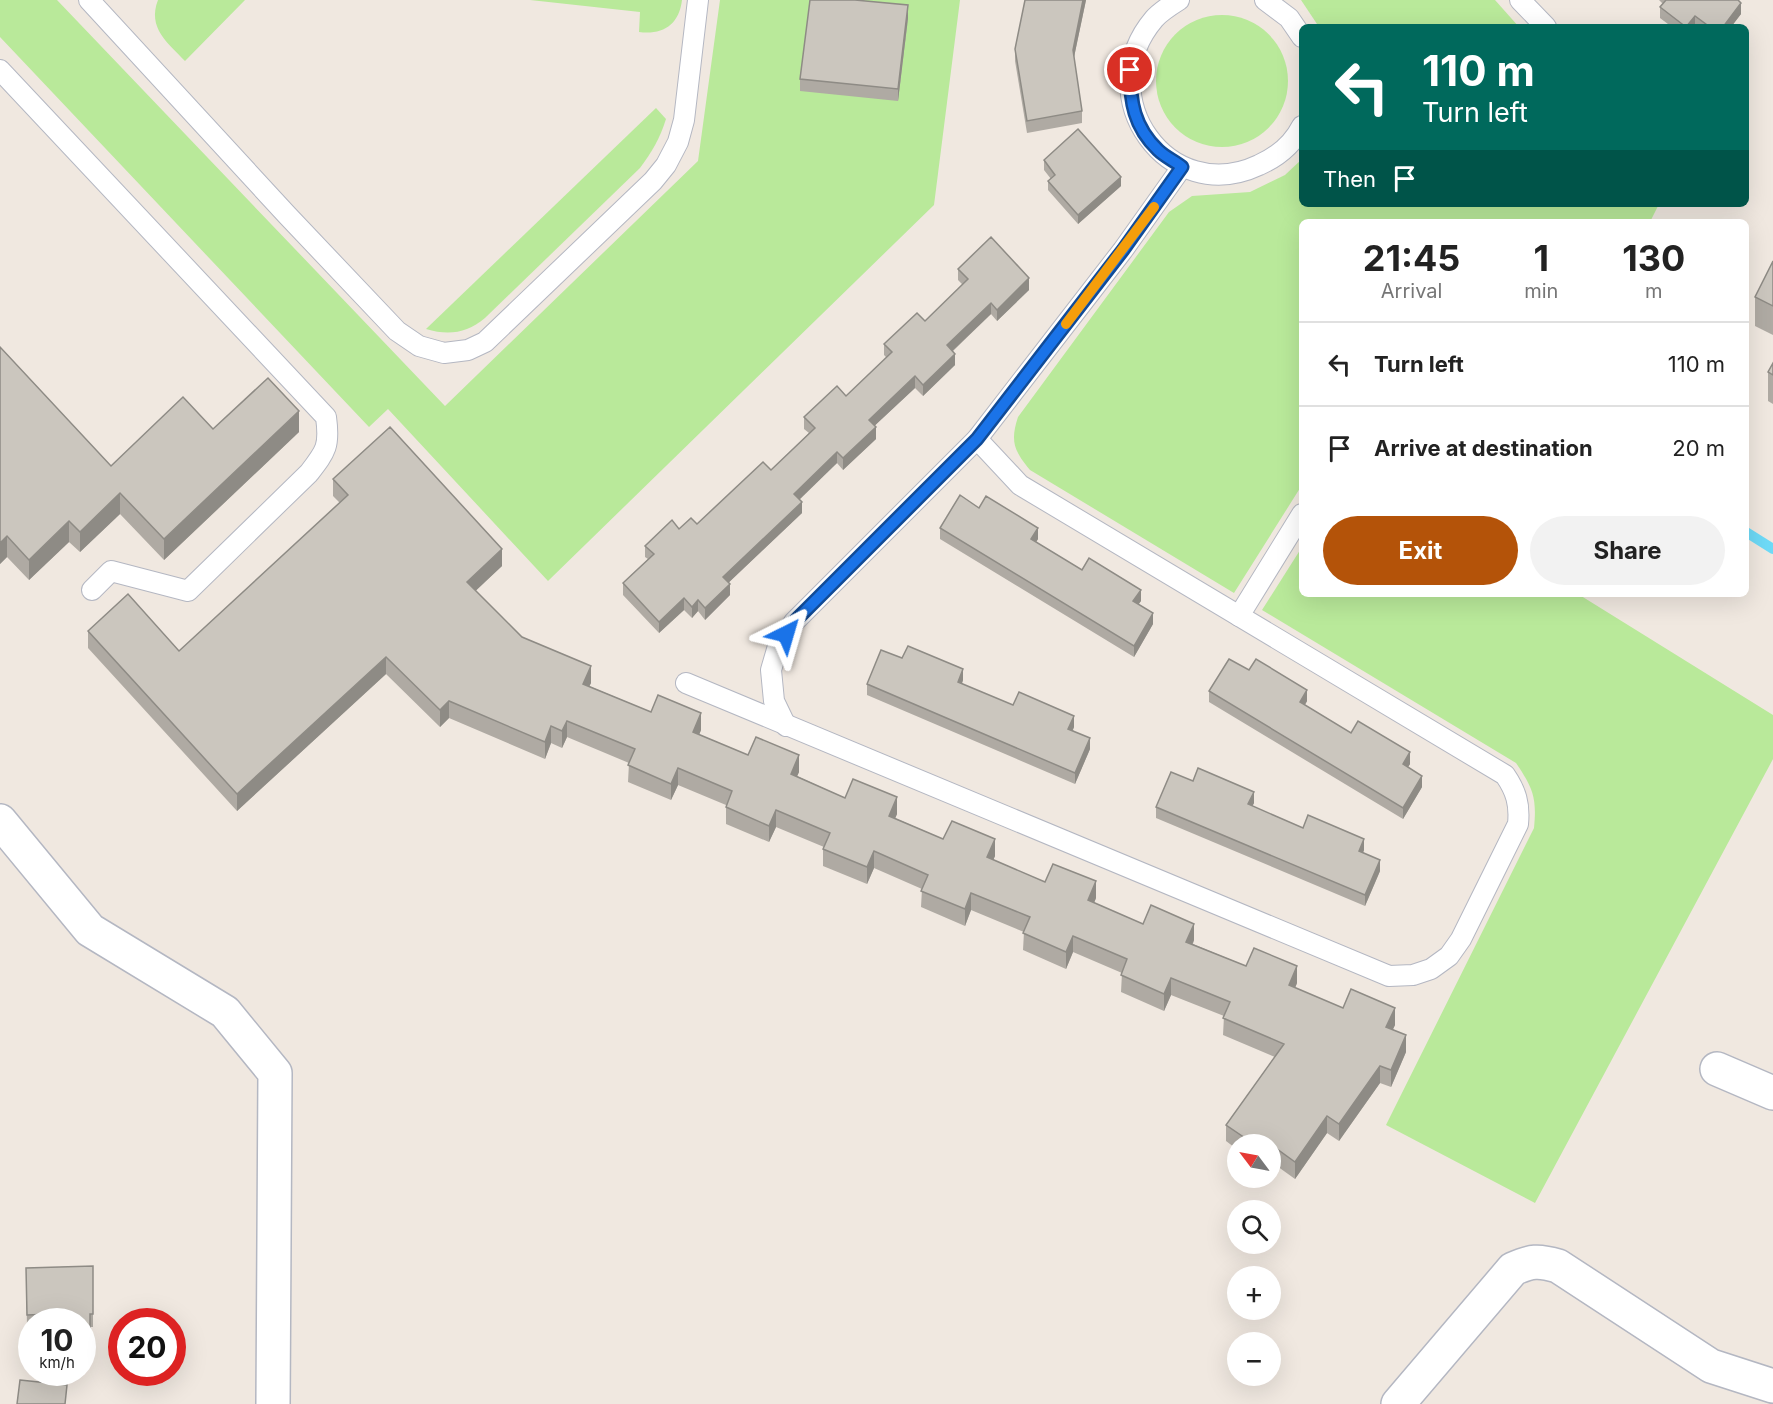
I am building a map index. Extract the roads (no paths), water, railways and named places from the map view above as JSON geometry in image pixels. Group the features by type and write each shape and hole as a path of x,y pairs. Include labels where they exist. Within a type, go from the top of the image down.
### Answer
{"street":[{"path":"0,821 90,930 225,1012 275,1073 273,1404"},
{"path":"1716,1069 1773,1093"},
{"path":"1398,1404 1513,1269 1526,1263 1541,1261 1558,1266 1711,1366 1773,1386"}],"lane":[{"path":"101,4 397,331 419,346 444,352 468,350 486,342 653,181 666,165 678,142 684,120 698,0"},
{"path":"1179,0 1155,18 1138,42 1130,70 1131,100 1141,127 1158,150 1182,167 1214,175 1245,172 1274,158 1299,132"},
{"path":"1265,0 1289,18 1299,33"},
{"path":"1520,0 1542,24"},
{"path":"0,70 326,417 329,438 321,457 309,473 188,591 111,571 92,590"},
{"path":"786,726 774,701 771,670 778,646 794,622 977,439 1123,250 1182,167"},
{"path":"686,683 1389,976 1413,975 1431,969 1449,956 1461,939 1518,824 1520,809 1515,791 1505,775 1020,485 977,439"},
{"path":"1239,616 1299,519"}],"waterway":[{"path":"1749,534 1773,549"}]}
